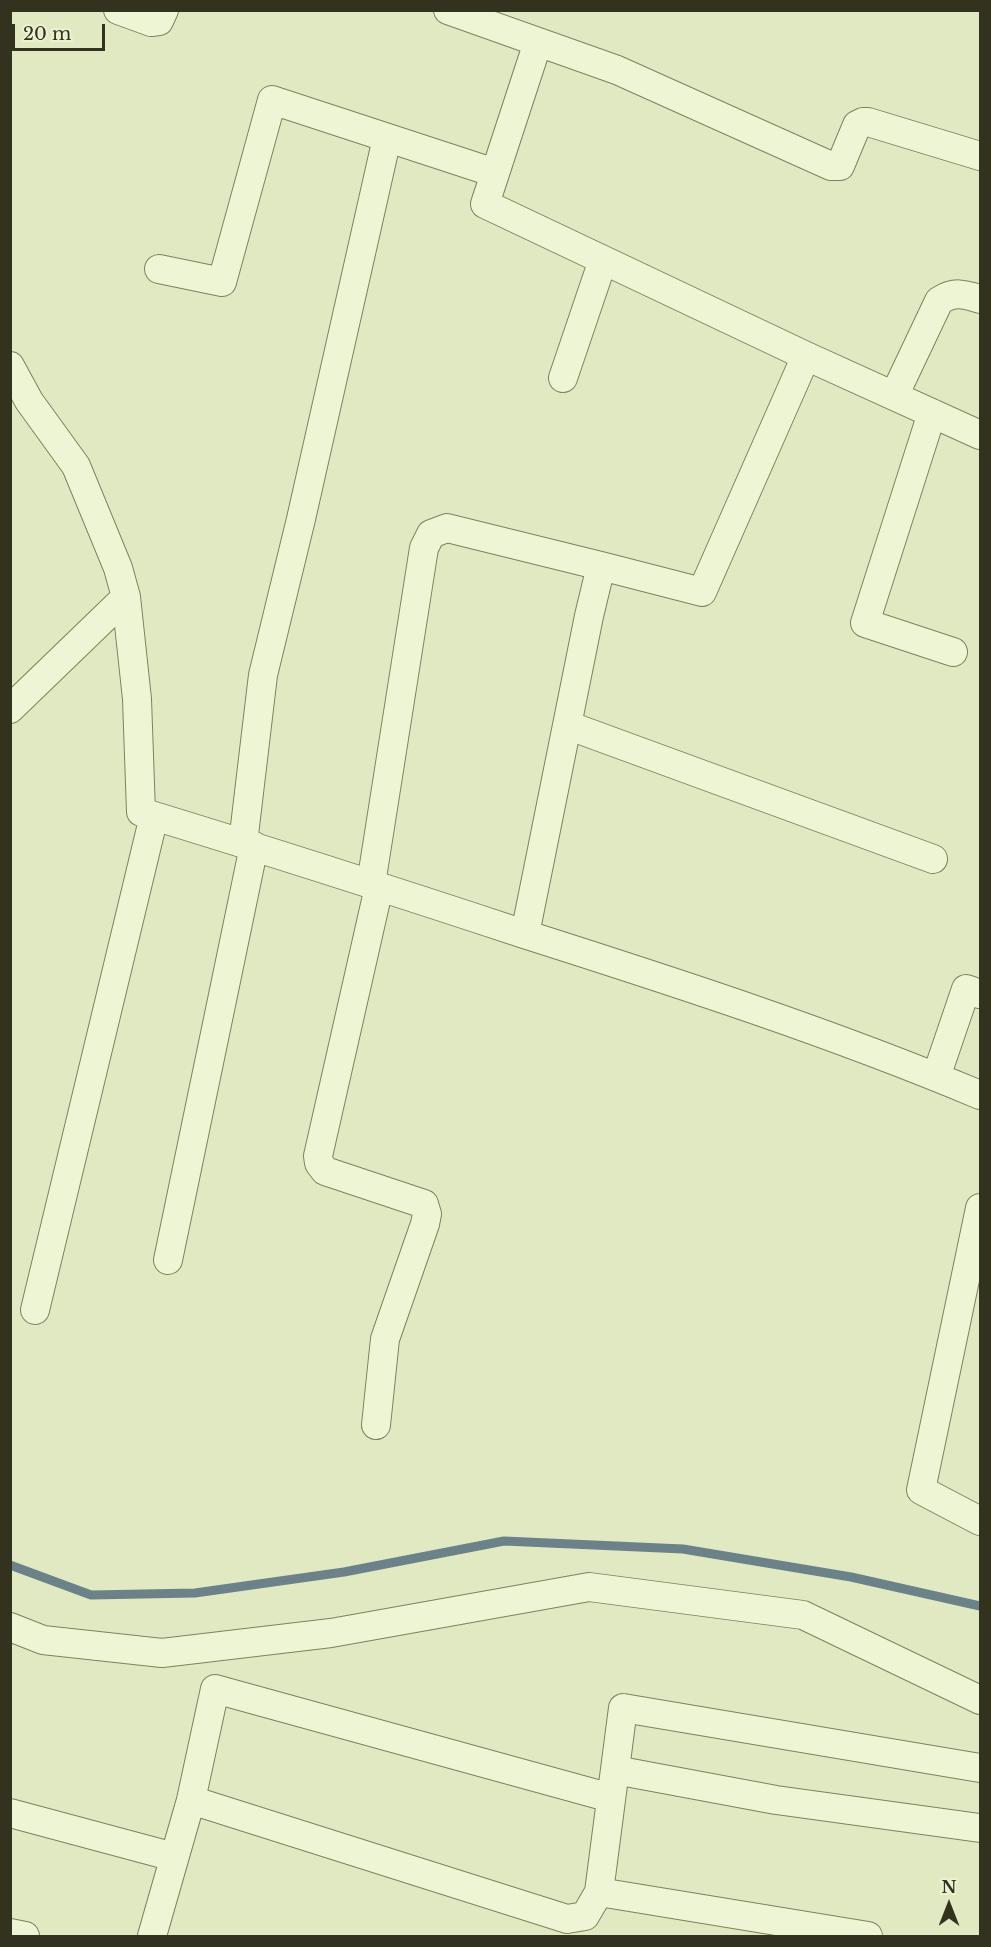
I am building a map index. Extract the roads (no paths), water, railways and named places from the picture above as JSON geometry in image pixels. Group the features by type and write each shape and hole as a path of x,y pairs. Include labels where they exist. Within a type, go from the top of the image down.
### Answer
{"street":[{"path":"118,10 151,22 159,21 164,10"},
{"path":"448,10 617,70 831,166 840,166 857,125 863,122 981,156"},
{"path":"538,42 485,204 806,356 981,435"},
{"path":"159,269 222,282 272,100 495,173"},
{"path":"168,1260 249,844 263,675 301,519 387,138"},
{"path":"563,378 603,260"},
{"path":"894,396 939,301 955,294 981,299"},
{"path":"376,1425 385,1339 422,1235 427,1214 424,1204 325,1172 319,1163 318,1156 375,885 424,548 431,534 447,528 702,592 806,356"},
{"path":"10,366 29,401 76,465 118,568 126,597 137,699 141,812 249,844 708,993 981,1095"},
{"path":"932,413 864,623 952,652"},
{"path":"525,934 601,566"},
{"path":"10,709 126,597"},
{"path":"567,725 933,859"},
{"path":"35,1311 154,816"},
{"path":"936,1077 966,989 981,994"},
{"path":"981,1208 921,1490 981,1521"},
{"path":"10,1628 43,1640 162,1653 331,1633 589,1587 803,1615 981,1700"},
{"path":"152,1936 190,1800 215,1689 611,1798"},
{"path":"190,1800 567,1919 585,1916 599,1892 623,1708 981,1768"},
{"path":"615,1770 776,1800 981,1828"},
{"path":"10,1813 174,1857"},
{"path":"599,1892 868,1936"},
{"path":"10,1933 25,1936"}],"waterway":[{"path":"10,1565 91,1595 195,1593 344,1572 504,1541 683,1549 851,1577 980,1606"}]}
